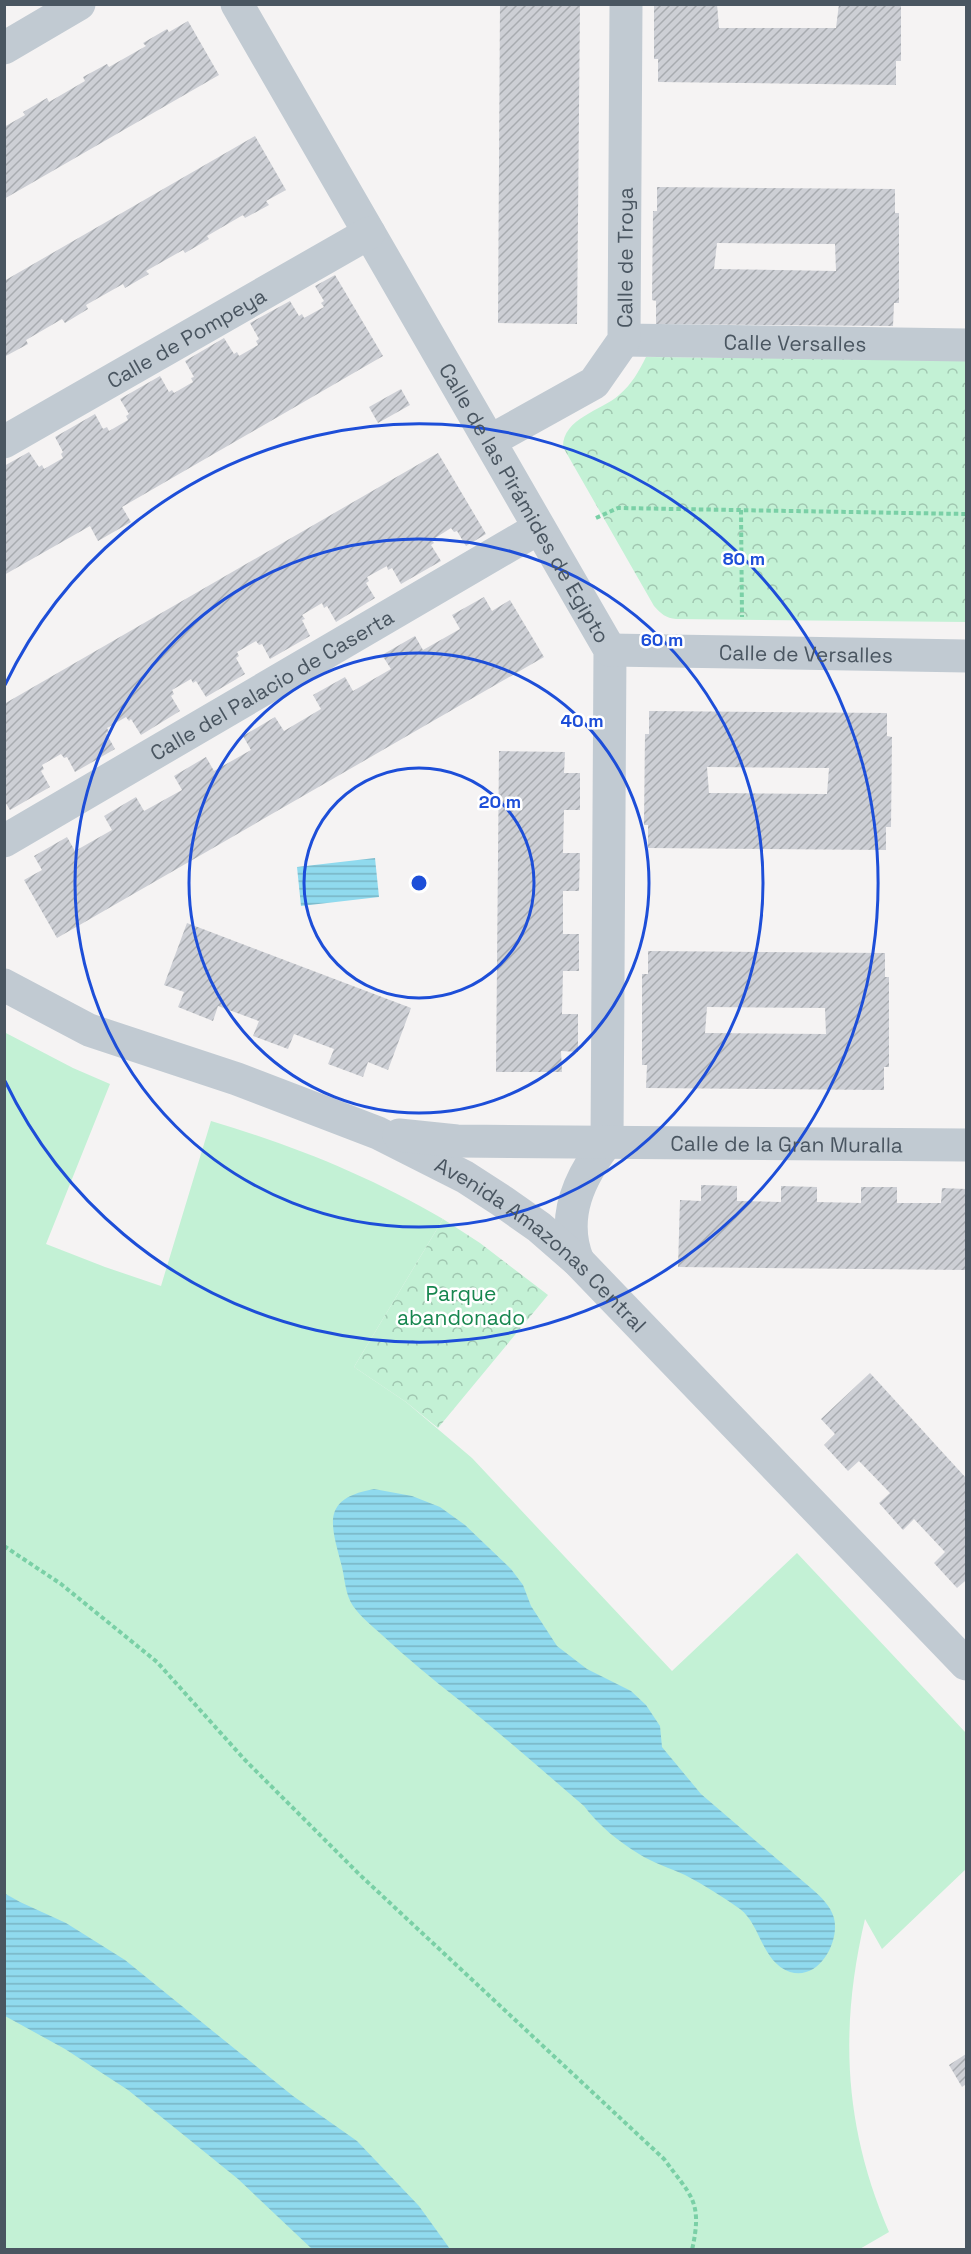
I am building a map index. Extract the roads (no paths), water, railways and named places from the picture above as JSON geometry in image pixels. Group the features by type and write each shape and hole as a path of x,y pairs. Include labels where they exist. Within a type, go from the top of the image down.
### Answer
{"street":[{"path":"4,48 79,4"},
{"name":"Calle de las Pirámides de Egipto","path":"237,4 610,650 608,1142"},
{"name":"Calle de Troya","path":"490,441 594,383 624,340 626,4"},
{"name":"Calle de Pompeya","path":"4,442 369,233"},
{"name":"Calle Versalles","path":"624,340 966,345"},
{"name":"Calle del Palacio de Caserta","path":"4,841 538,528"},
{"name":"Calle de Versalles","path":"610,650 966,656"},
{"name":"Avenida Amazonas Central","path":"4,985 89,1030 237,1078 378,1133 465,1177 539,1227 578,1261 966,1664"},
{"name":"Calle de la Gran Muralla","path":"378,1133 458,1141 966,1145"},
{"path":"578,1261 572,1246 570,1231 576,1193 593,1160 608,1142"}],"water":[{"path":"375,858 379,897 301,906 297,867"},
{"path":"374,1489 412,1496 440,1507 465,1525 511,1569 523,1585 531,1606 557,1646 587,1669 631,1691 646,1705 660,1726 662,1747 701,1794 828,1905 834,1918 834,1938 825,1957 818,1965 810,1971 800,1973 790,1972 780,1967 767,1951 753,1924 740,1909 685,1875 644,1857 616,1839 584,1806 410,1660 360,1614 350,1601 347,1592 335,1538 334,1516 337,1507 345,1499"},
{"path":"4,1893 66,1923 125,1960 293,2096 357,2141 419,2206 450,2249 312,2249 238,2179 128,2090 65,2049 5,2016"}],"park label":[{"name":"Parque abandonado","path":"461,1305"}]}
